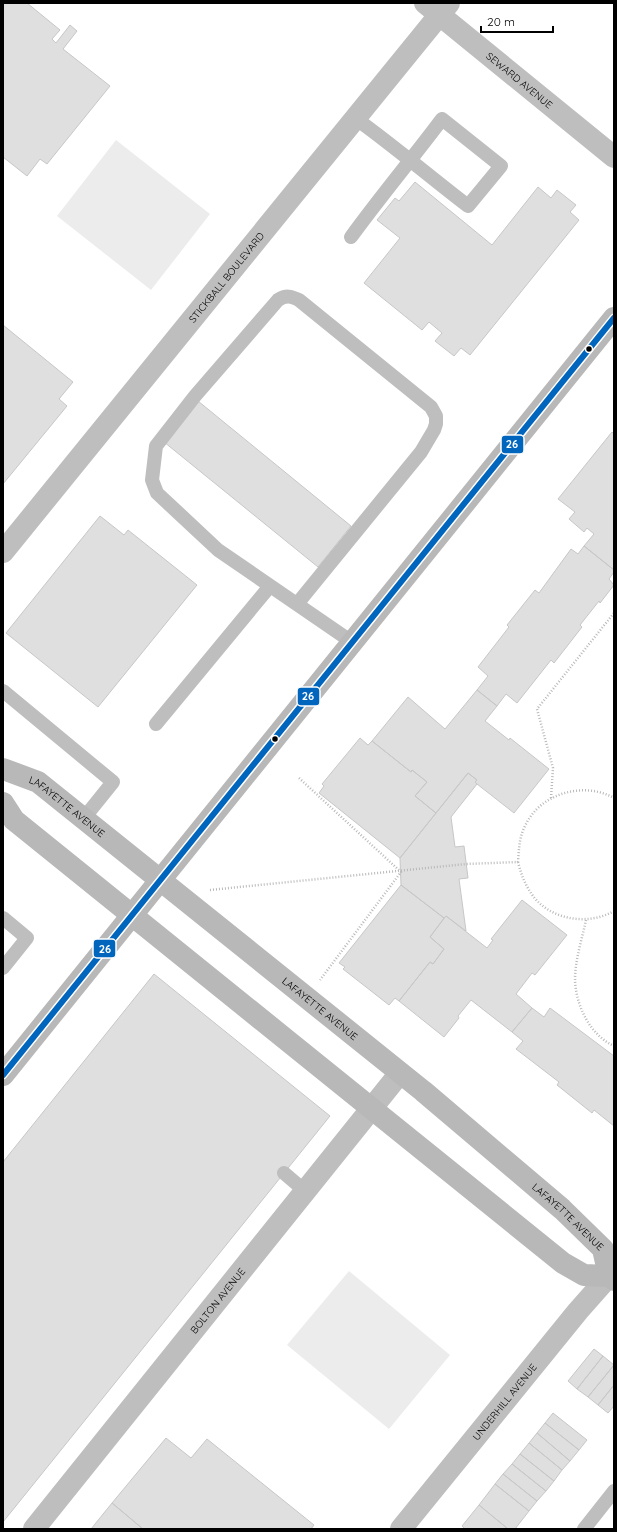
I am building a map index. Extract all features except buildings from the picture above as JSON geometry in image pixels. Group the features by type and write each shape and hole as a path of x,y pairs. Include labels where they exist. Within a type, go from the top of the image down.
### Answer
{"street":[{"name":"STICKBALL BOULEVARD","path":"3,552 355,118 438,7"},
{"name":"SEWARD AVENUE","path":"438,7 614,157"},
{"path":"3,1075 614,318"},
{"name":"LAFAYETTE AVENUE","path":"3,769 38,782 342,1028 400,1073 562,1209 603,1249 612,1278"},
{"path":"4,808 14,820 131,916 372,1107 563,1263 584,1275 612,1278"},
{"name":"BOLTON AVENUE","path":"34,1529 400,1073"},
{"name":"UNDERHILL AVENUE","path":"401,1529 578,1311 612,1278"}],"lane":[{"path":"351,236 374,205 410,161 442,119 501,166 468,206 410,161 381,137 355,118"},
{"path":"297,604 421,452 434,430 436,416 431,408 299,300 291,296 283,297 278,300 195,396 156,446 152,480 157,493 218,550 352,642"},
{"path":"156,724 270,586"},
{"path":"3,691 113,782 84,818"},
{"path":"3,918 27,938 3,968"},
{"path":"284,1173 305,1191"},
{"path":"584,1529 614,1491"}],"path":[{"path":"551,798 553,768 537,710 614,613"},
{"path":"299,778 401,872"},
{"path":"614,798 607,794 588,790 569,791 551,798 536,809 525,824 519,842 518,862 523,880 533,896 548,909 566,918 586,920 605,916 614,911"},
{"path":"208,890 401,872 466,864 518,862"},
{"path":"320,980 401,872"},
{"path":"586,920 575,981 579,1003 590,1027 614,1046"}],"shaded area":[{"path":"116,140 210,214 151,290 57,216"},
{"path":"349,1271 450,1355 389,1429 287,1345"}],"transit line":[{"name":"26","path":"3,1075 614,318"}]}
